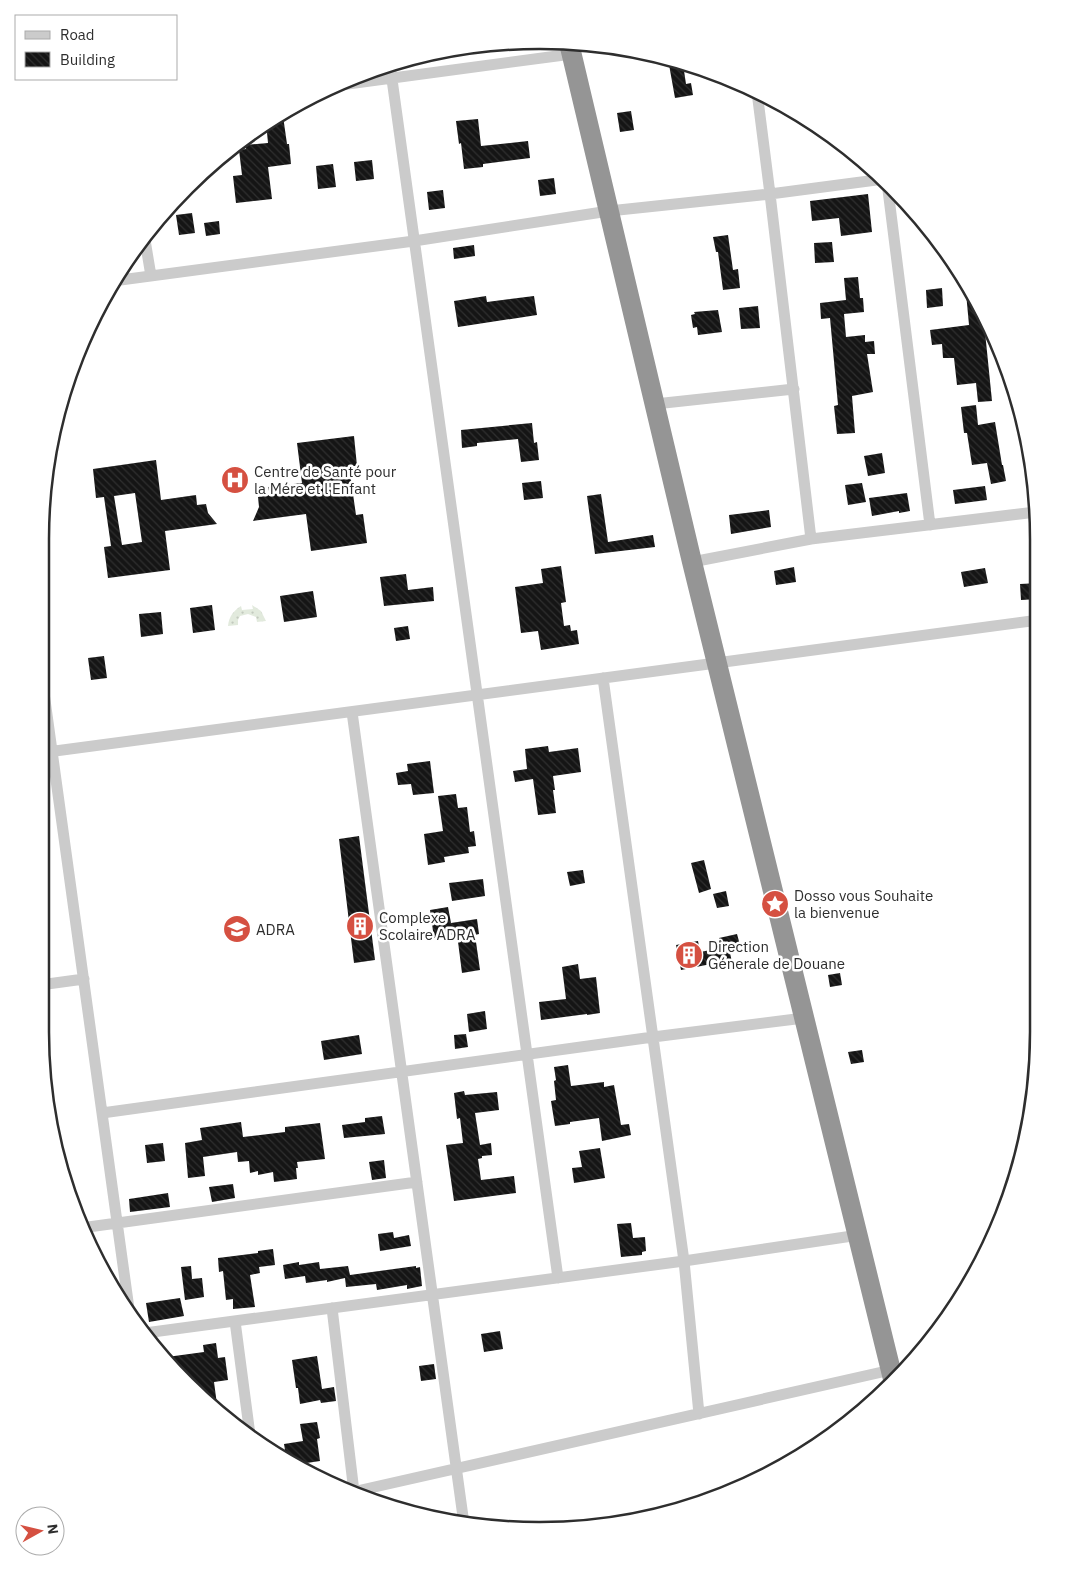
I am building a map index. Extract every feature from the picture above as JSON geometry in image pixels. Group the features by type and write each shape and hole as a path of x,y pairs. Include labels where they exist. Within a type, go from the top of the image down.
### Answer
{"highway":[{"path":"571,50 692,562 859,1235 891,1374"}],"street":[{"path":"363,82 561,50"},
{"path":"391,72 558,1278"},
{"path":"758,100 812,539"},
{"path":"123,280 414,241 609,211 770,194 874,180"},
{"path":"888,194 930,525"},
{"path":"147,245 151,276"},
{"path":"655,404 794,389"},
{"path":"692,562 812,539 1029,513"},
{"path":"49,752 1030,621"},
{"path":"603,678 684,1261 699,1414"},
{"path":"352,712 463,1516"},
{"path":"49,729 128,1299"},
{"path":"49,984 84,979"},
{"path":"102,1114 804,1018"},
{"path":"89,1227 417,1182"},
{"path":"152,1332 684,1261 859,1235"},
{"path":"332,1308 350,1484"},
{"path":"235,1321 249,1427"},
{"path":"364,1489 699,1414 889,1377"}],"shaded area":[{"path":"252,605 261,611 266,621 257,622 256,617 248,614 240,616 238,625 228,626 230,617 236,610 241,606 242,610 253,609"}],"building":[{"path":"669,66 684,71 686,84 691,83 693,95 675,98"},
{"path":"631,111 634,130 620,132 617,113"},
{"path":"478,119 481,146 528,141 530,158 483,164 483,167 464,169 456,121"},
{"path":"284,121 291,164 268,167 272,199 236,203 233,176 242,175 239,152 246,149 245,147 248,145 268,143 267,131"},
{"path":"372,160 374,179 356,181 354,162"},
{"path":"333,164 336,187 318,189 316,166"},
{"path":"554,178 556,194 540,196 538,180"},
{"path":"443,190 445,208 429,210 427,192"},
{"path":"868,194 872,232 841,236 839,218 812,221 810,201"},
{"path":"192,213 195,233 179,235 176,215"},
{"path":"219,221 220,234 206,236 204,223"},
{"path":"728,235 733,270 738,269 740,288 723,290 718,252 716,252 713,237"},
{"path":"832,242 834,262 815,263 814,243"},
{"path":"474,245 475,256 454,259 453,248"},
{"path":"858,277 860,298 863,298 864,312 844,314 846,337 865,335 865,342 874,341 875,354 867,354 873,392 852,396 855,433 837,434 834,406 838,405 830,318 821,319 820,303 846,300 844,278"},
{"path":"942,288 943,306 927,308 926,290"},
{"path":"486,296 487,302 534,296 537,315 458,327 454,301"},
{"path":"966,297 985,334 992,401 978,402 976,383 957,385 954,358 943,358 942,344 932,345 930,330 969,325"},
{"path":"758,306 760,328 741,329 739,308"},
{"path":"718,310 722,332 698,335 697,327 693,328 691,315 695,314 694,312"},
{"path":"976,405 978,425 995,422 1006,481 991,484 987,463 972,465 967,433 964,433 961,407"},
{"path":"532,423 534,443 537,442 539,460 521,462 518,439 477,443 477,446 462,448 461,430"},
{"path":"354,436 357,466 349,466 356,515 363,514 367,543 311,551 306,514 253,521 259,507 258,497 270,495 268,487 302,483 297,443"},
{"path":"882,453 885,473 868,476 864,456"},
{"path":"156,460 161,500 196,495 197,505 206,504 208,513 217,524 165,531 170,570 108,578 104,547 111,546 104,497 96,498 93,469","holes":["135,493 142,542 122,545 114,496"]},
{"path":"541,481 543,498 524,500 522,483"},
{"path":"862,483 866,502 848,505 845,485"},
{"path":"985,486 987,500 955,504 953,490"},
{"path":"907,493 910,511 872,516 869,498"},
{"path":"601,494 608,542 653,535 655,547 595,554 587,496"},
{"path":"769,510 771,527 731,534 729,515"},
{"path":"561,566 566,602 561,603 564,626 570,625 571,631 577,630 579,644 541,650 538,631 521,633 515,587 543,583 541,569"},
{"path":"794,567 796,582 776,585 774,571"},
{"path":"985,568 988,583 964,587 961,572"},
{"path":"406,574 408,590 433,587 434,601 384,606 380,577"},
{"path":"1030,583 1030,600 1021,600 1020,584"},
{"path":"313,591 317,617 284,622 280,596"},
{"path":"212,605 215,630 193,633 190,608"},
{"path":"161,612 163,634 141,637 139,614"},
{"path":"408,626 410,639 396,641 394,628"},
{"path":"104,656 107,678 91,680 88,658"},
{"path":"548,746 549,752 578,748 581,772 553,776 556,813 538,815 533,779 515,782 513,771 527,769 525,749"},
{"path":"430,761 434,793 413,795 411,784 398,785 396,773 408,771 407,764"},
{"path":"456,794 458,808 467,807 470,832 474,831 476,846 468,847 469,853 444,857 445,862 428,865 424,834 443,831 438,796"},
{"path":"359,836 375,960 354,963 339,839"},
{"path":"704,860 711,889 699,893 691,863"},
{"path":"583,870 585,883 570,886 567,872"},
{"path":"483,879 485,896 452,901 449,883"},
{"path":"726,891 729,906 717,908 713,894"},
{"path":"448,907 451,923 477,919 479,934 475,935 480,970 462,973 457,934 434,938 430,910"},
{"path":"737,934 740,945 729,948 733,967 723,969 721,962 681,970 676,945 698,941 700,952 721,948 719,938"},
{"path":"578,964 580,979 596,977 600,1013 541,1020 539,1002 566,999 562,967"},
{"path":"840,973 842,985 830,987 828,975"},
{"path":"485,1011 487,1029 469,1032 467,1014"},
{"path":"466,1034 468,1047 455,1049 454,1035"},
{"path":"359,1035 362,1054 324,1060 321,1041"},
{"path":"862,1050 864,1062 851,1064 848,1052"},
{"path":"568,1065 571,1086 604,1082 604,1087 614,1085 621,1125 629,1124 631,1135 602,1141 599,1118 555,1126 551,1101 556,1100 554,1067"},
{"path":"464,1091 465,1095 497,1092 499,1110 475,1113 480,1145 491,1143 492,1155 482,1156 482,1158 478,1159 481,1180 514,1176 516,1193 454,1201 446,1145 463,1143 460,1118 457,1119 454,1093"},
{"path":"382,1116 385,1134 344,1138 342,1125 365,1122 365,1118"},
{"path":"241,1122 243,1137 285,1132 285,1127 320,1123 325,1159 297,1162 297,1179 274,1182 273,1172 258,1175 258,1171 250,1173 249,1161 238,1162 237,1152 203,1157 205,1176 188,1178 185,1143 202,1140 200,1128"},
{"path":"163,1143 165,1161 147,1163 145,1145"},
{"path":"600,1148 605,1178 574,1183 572,1168 582,1167 579,1151"},
{"path":"384,1160 386,1178 372,1180 369,1162"},
{"path":"233,1184 235,1198 212,1202 209,1187"},
{"path":"168,1193 170,1207 130,1212 129,1199"},
{"path":"631,1223 633,1238 645,1237 646,1251 642,1252 642,1255 621,1257 617,1224"},
{"path":"393,1232 394,1238 409,1235 411,1246 380,1251 378,1234"},
{"path":"273,1249 275,1265 259,1267 260,1273 250,1275 255,1307 233,1309 233,1299 226,1300 223,1271 219,1272 218,1258 258,1253 258,1251"},
{"path":"299,1262 299,1265 319,1262 320,1269 348,1266 350,1275 416,1266 416,1268 420,1267 422,1286 407,1289 407,1285 377,1290 376,1284 346,1287 345,1278 327,1282 327,1280 306,1283 305,1276 285,1279 283,1265"},
{"path":"191,1266 192,1279 202,1278 204,1297 185,1300 181,1267"},
{"path":"180,1298 184,1316 149,1322 146,1303"},
{"path":"500,1331 503,1349 484,1352 481,1334"},
{"path":"216,1343 218,1358 225,1357 228,1380 214,1382 216,1400 192,1379 172,1356 204,1352 203,1345"},
{"path":"317,1356 322,1389 334,1387 336,1401 321,1403 320,1400 300,1404 292,1360"},
{"path":"434,1364 436,1379 421,1381 419,1366"},
{"path":"317,1422 320,1438 317,1439 320,1461 306,1463 285,1451 284,1444 303,1441 300,1424"}],"place":[{"name":"Centre de Santé pour la Mére et l'Enfant","path":"235,480"},
{"name":"Dosso vous Souhaite la bienvenue","path":"775,904"},
{"name":"Complexe Scolaire ADRA","path":"360,926"},
{"name":"ADRA","path":"237,929"},
{"name":"Direction Génerale de Douane","path":"689,955"}]}
